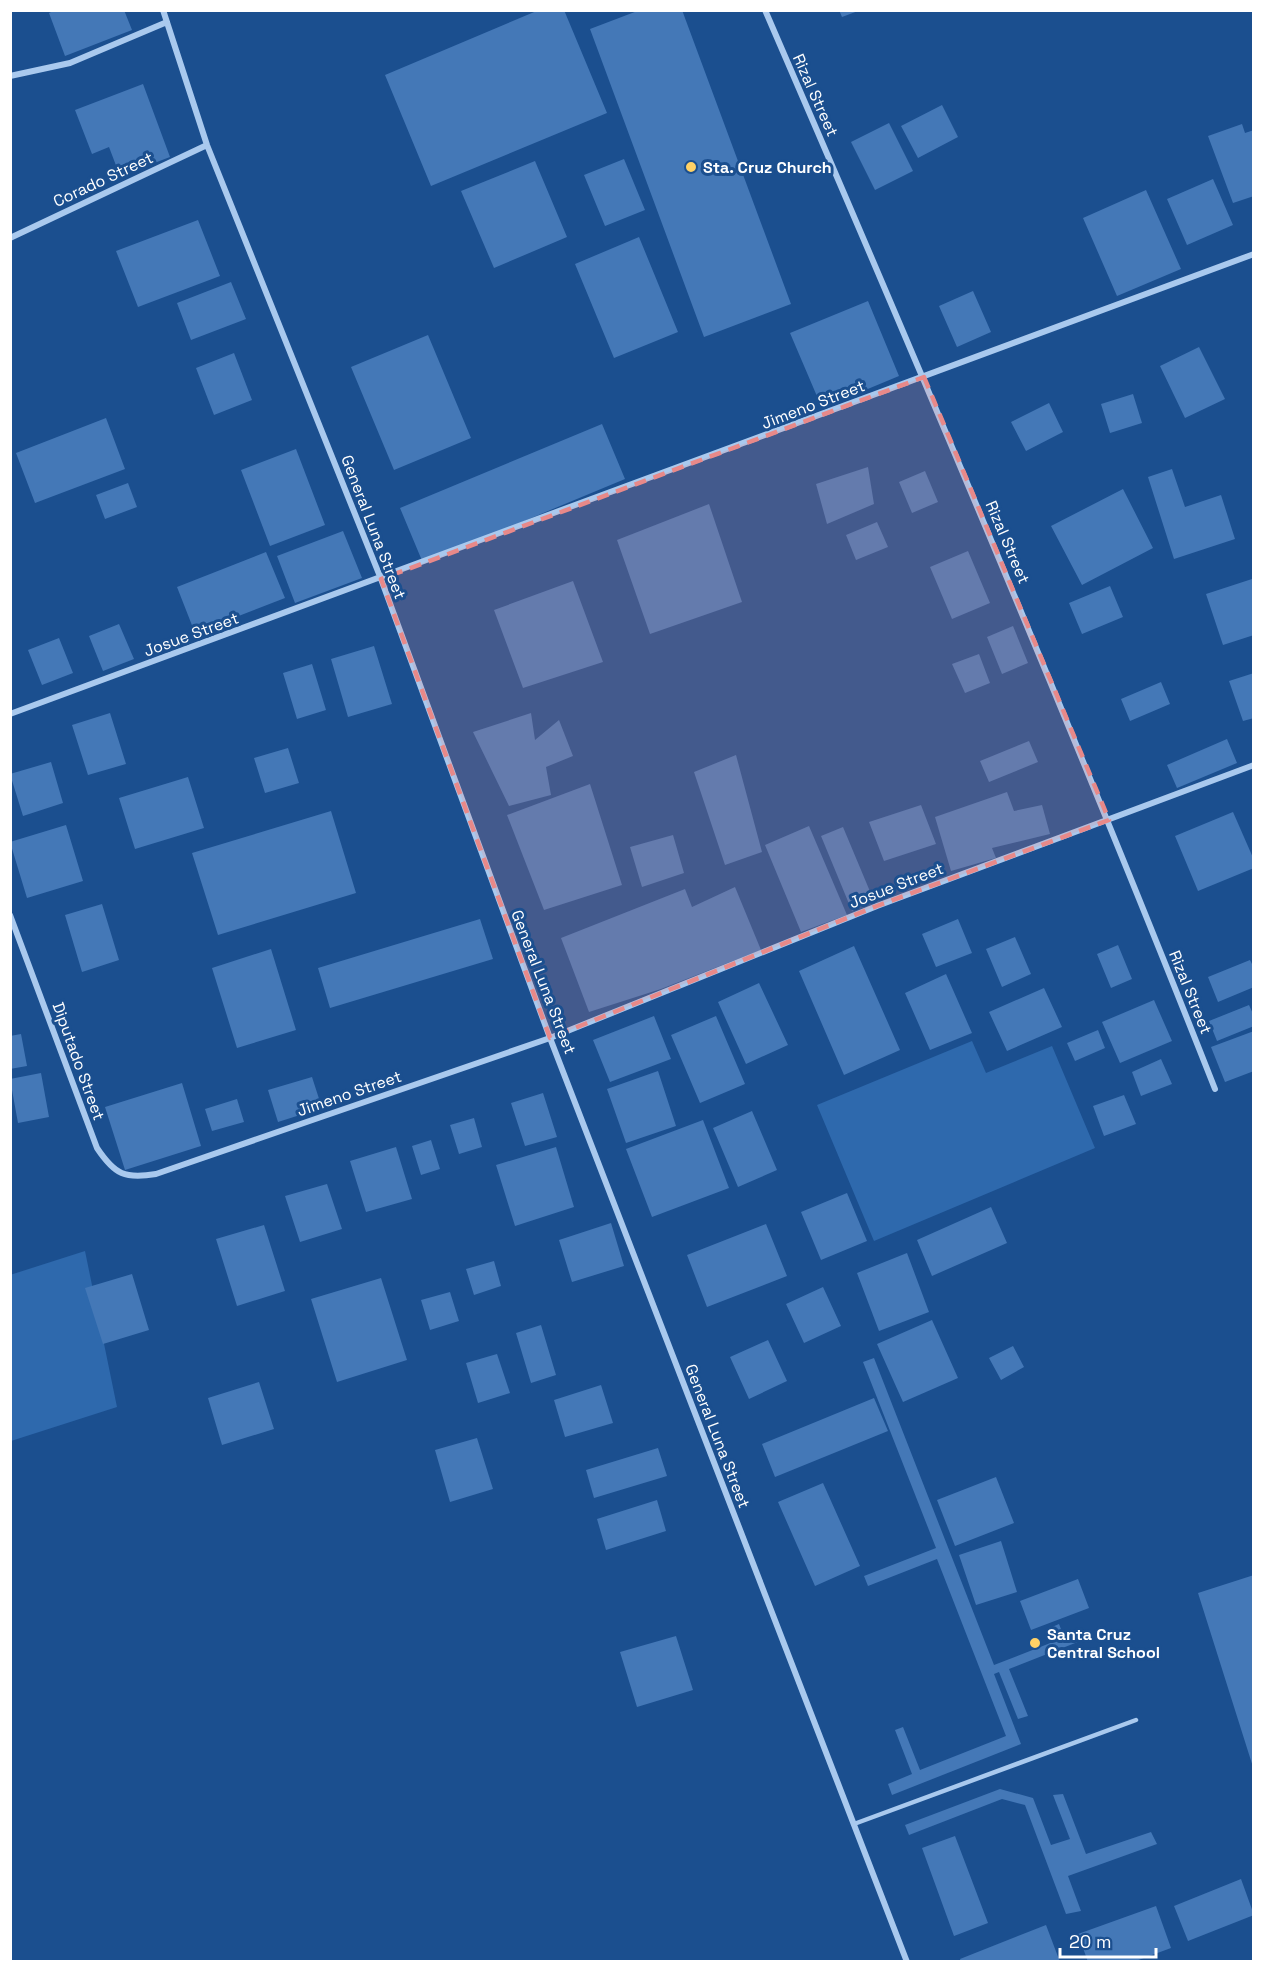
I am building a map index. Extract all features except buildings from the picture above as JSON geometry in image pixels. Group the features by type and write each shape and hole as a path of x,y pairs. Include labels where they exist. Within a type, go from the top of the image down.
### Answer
{"street":[{"name":"General Luna Street","path":"163,10 207,146 381,579 550,1038 907,1962"},
{"name":"Rizal Street","path":"765,10 924,377 1109,820 1215,1089"},
{"path":"10,76 70,63 167,22"},
{"name":"Corado Street","path":"10,238 207,146"},
{"name":"Jimeno Street","path":"381,579 1254,254"},
{"name":"Josue Street","path":"10,714 381,579"},
{"name":"Josue Street","path":"550,1038 877,906 1254,765"},
{"name":"Diputado Street","path":"10,915 97,1148 106,1162 118,1172 133,1178 156,1174"},
{"name":"Jimeno Street","path":"156,1174 550,1038"}],"lane":[{"path":"854,1824 1136,1720"}],"highlighted area":[{"path":"924,377 1109,820 877,906 550,1038 381,579"}],"shaded area":[{"path":"972,1041 986,1073 1052,1046 1095,1148 874,1241 817,1105"},
{"path":"85,1251 117,1407 11,1441 10,1275"}],"place":[{"name":"Sta. Cruz Church","path":"691,167"},
{"name":"Santa Cruz Central School","path":"1035,1643"}]}
